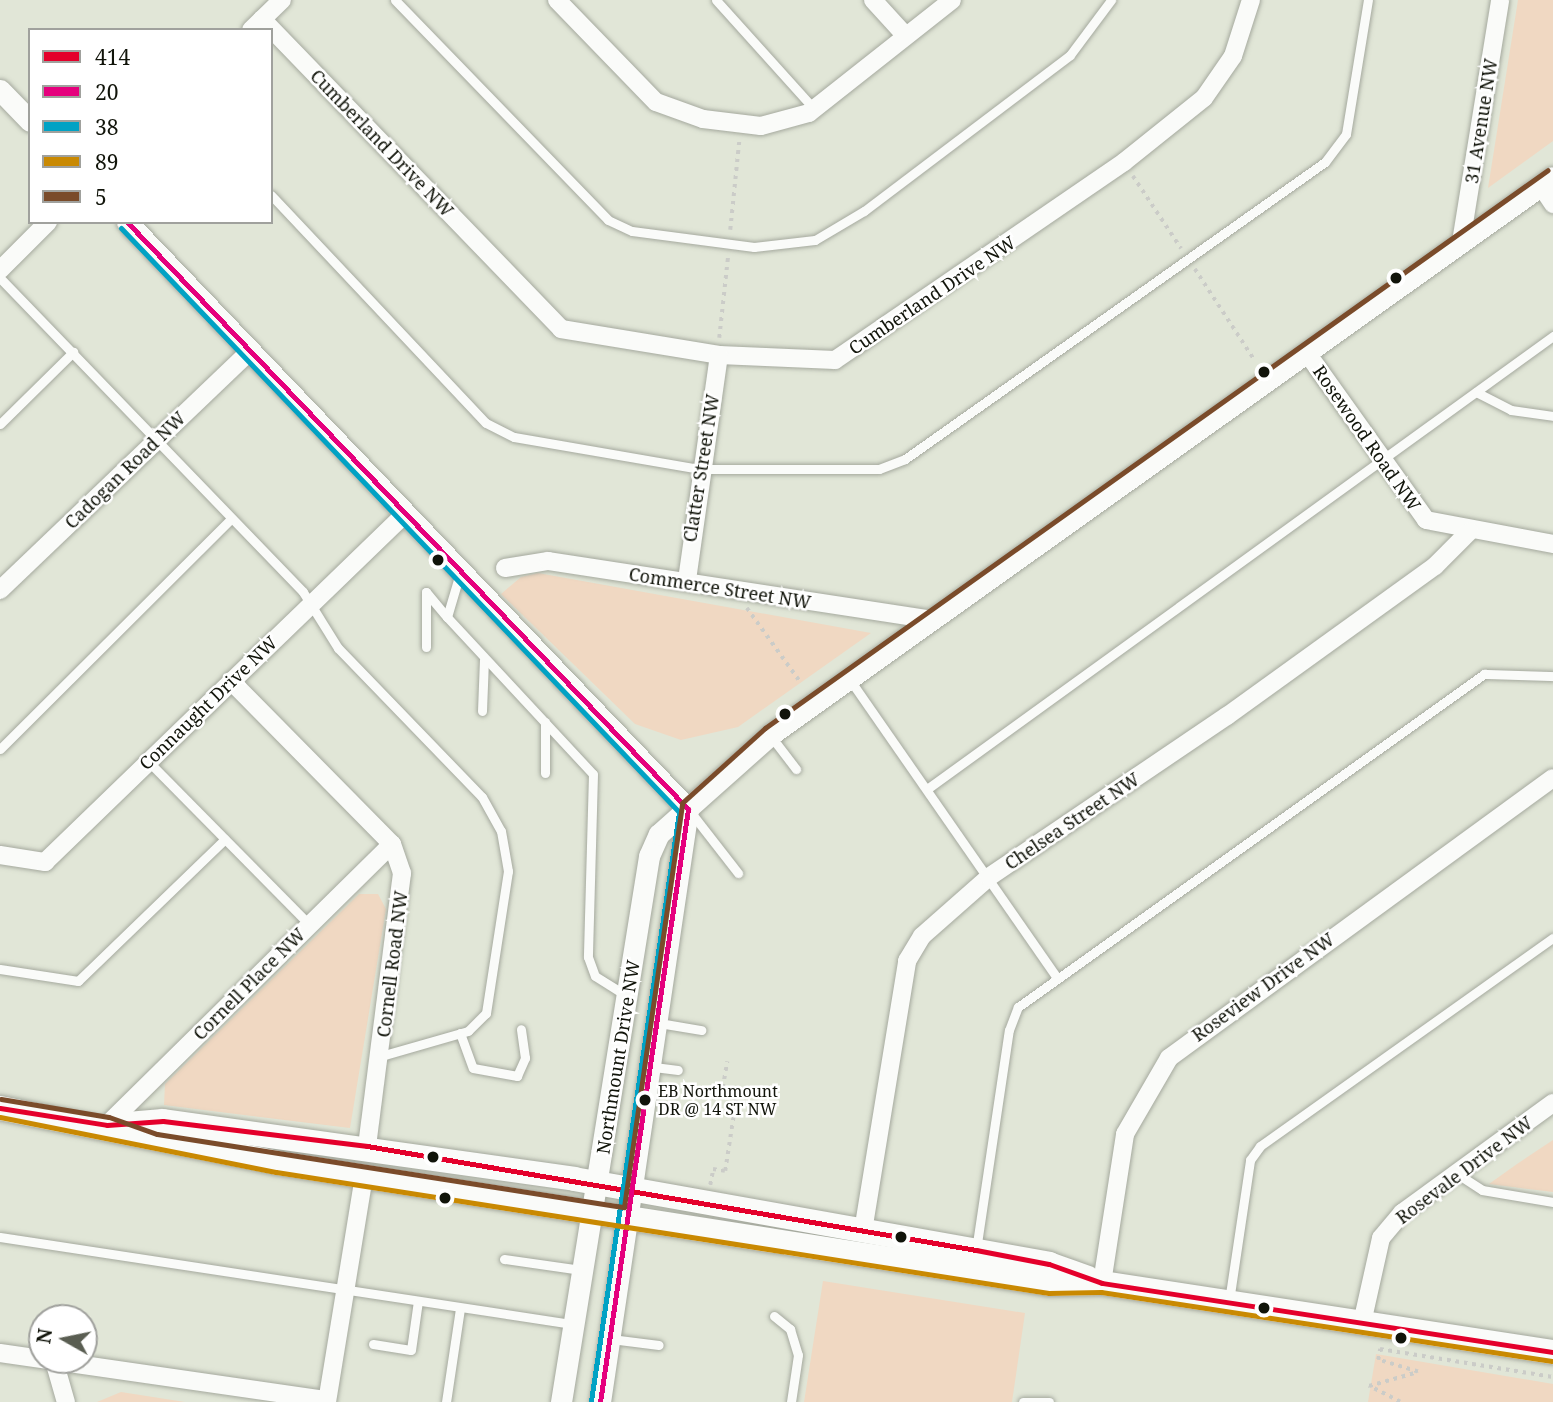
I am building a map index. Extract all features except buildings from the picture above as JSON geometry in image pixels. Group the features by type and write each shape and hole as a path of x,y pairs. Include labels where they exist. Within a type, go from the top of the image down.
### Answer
{"main road":[{"path":"0,1108 107,1125 156,1143 1050,1284 1102,1283 1553,1352"},
{"path":"107,1125 163,1121 367,1146 635,1189 693,1195 813,1215 863,1231 1049,1264 1102,1283"}],"street":[{"path":"257,24 282,0"},
{"path":"557,0 656,102 703,118 761,126 814,109 952,0"},
{"path":"873,0 905,35"},
{"name":"Cumberland Drive NW","path":"273,40 561,329 719,350 835,360 866,344 1204,98 1233,56 1251,0"},
{"name":"31 Avenue NW","path":"1461,242 1500,0"},
{"path":"4,102 28,120"},
{"path":"129,224 688,809 770,736 1461,242 1549,189"},
{"path":"0,270 46,224"},
{"name":"Clatter Street NW","path":"687,580 700,469 719,350"},
{"name":"Cadogan Road NW","path":"0,590 250,351"},
{"name":"Rosewood Road NW","path":"1307,353 1426,520 1471,531 1553,544"},
{"name":"Connaught Drive NW","path":"0,855 45,862 406,513"},
{"name":"Chelsea Street NW","path":"863,1231 907,961 922,936 989,877 1227,716 1435,566 1471,531"},
{"name":"Commerce Street NW","path":"505,568 548,561 687,580 934,620"},
{"path":"231,681 391,844"},
{"name":"Roseview Drive NW","path":"1102,1283 1125,1134 1169,1058 1553,778"},
{"name":"Northmount Drive NW","path":"561,1402 599,1183 649,856 659,834 688,809"},
{"name":"Northmount Drive NW","path":"600,1402 654,1067 688,809"},
{"name":"Cornell Place NW","path":"107,1125 391,844"},
{"name":"Cornell Road NW","path":"367,1146 403,896 391,844"},
{"name":"Rosevale Drive NW","path":"1362,1323 1381,1238 1402,1213 1553,1103"},
{"path":"98,1370 327,1401 364,1176"},
{"path":"0,1353 28,1359"},
{"path":"58,1374 66,1402"}],"lane":[{"path":"395,0 608,220 632,232 754,247 815,240 864,211 1070,55 1111,0"},
{"path":"716,0 814,109"},
{"path":"273,197 486,423 528,443 700,469 837,472 905,459 1325,162 1346,134 1368,0"},
{"path":"0,278 159,438 231,519 311,602 338,648 482,797 501,831 508,871 486,1013 460,1033 381,1056"},
{"path":"927,789 1553,336"},
{"path":"0,424 73,352"},
{"path":"1476,392 1511,410 1553,416"},
{"path":"0,749 231,519"},
{"path":"447,617 461,571"},
{"path":"426,646 426,592 484,660 593,774 588,957 596,976 628,997"},
{"path":"482,711 484,660"},
{"path":"976,1250 1009,1030 1018,1007 1056,976 1483,674 1553,676"},
{"path":"850,680 1056,976"},
{"path":"545,722 545,773"},
{"path":"770,736 796,769"},
{"path":"148,761 310,925"},
{"path":"688,809 738,873"},
{"path":"0,970 78,981 225,839"},
{"path":"1229,1303 1250,1160 1259,1146 1553,938"},
{"path":"659,1023 701,1030"},
{"path":"460,1033 473,1068 517,1076 525,1058 522,1029"},
{"path":"654,1067 678,1070"},
{"path":"1455,1173 1482,1190 1553,1202"},
{"path":"0,1237 574,1325"},
{"path":"504,1259 583,1270"},
{"path":"373,1344 411,1350 418,1301"},
{"path":"446,1402 460,1308"},
{"path":"774,1316 790,1329 798,1355 791,1402"},
{"path":"611,1339 659,1345"},
{"path":"1023,1402 1049,1402"}],"path":[{"path":"729,237 738,147"},
{"path":"1139,186 1180,247"},
{"path":"719,350 729,252"},
{"path":"1195,270 1254,359"},
{"path":"734,589 801,683"},
{"path":"713,1169 725,1171 736,1099 721,1096 727,1062"},
{"path":"1399,1402 1369,1386 1418,1372 1378,1360 1380,1349 1553,1377"}],"shaded area":[{"path":"1518,0 1553,0 1553,141 1488,188"},
{"path":"538,573 871,633 738,727 681,740 635,724 501,594 521,577"},
{"path":"359,894 378,894 386,909 350,1128 164,1105 165,1084"},
{"path":"1553,1140 1553,1192 1489,1184 1517,1164"},
{"path":"823,1281 1025,1313 1012,1402 804,1402"},
{"path":"1376,1354 1553,1384 1553,1402 1368,1402"},
{"path":"121,1392 185,1402 97,1402"}],"transit line":[{"name":"5","path":"1,1099 109,1117 157,1134 624,1207 682,803 765,728 1548,170"},
{"name":"20","path":"129,224 688,809 600,1402"},
{"name":"38","path":"121,228 679,812 591,1401"},
{"name":"414","path":"0,1108 107,1125 163,1121 367,1146 976,1250 1049,1264 1102,1283 1553,1352"},
{"name":"89","path":"0,1117 276,1172 1049,1293 1101,1292 1552,1361"}],"place":[{"name":"EB Northmount DR @ 14 ST NW","path":"645,1100"}]}
